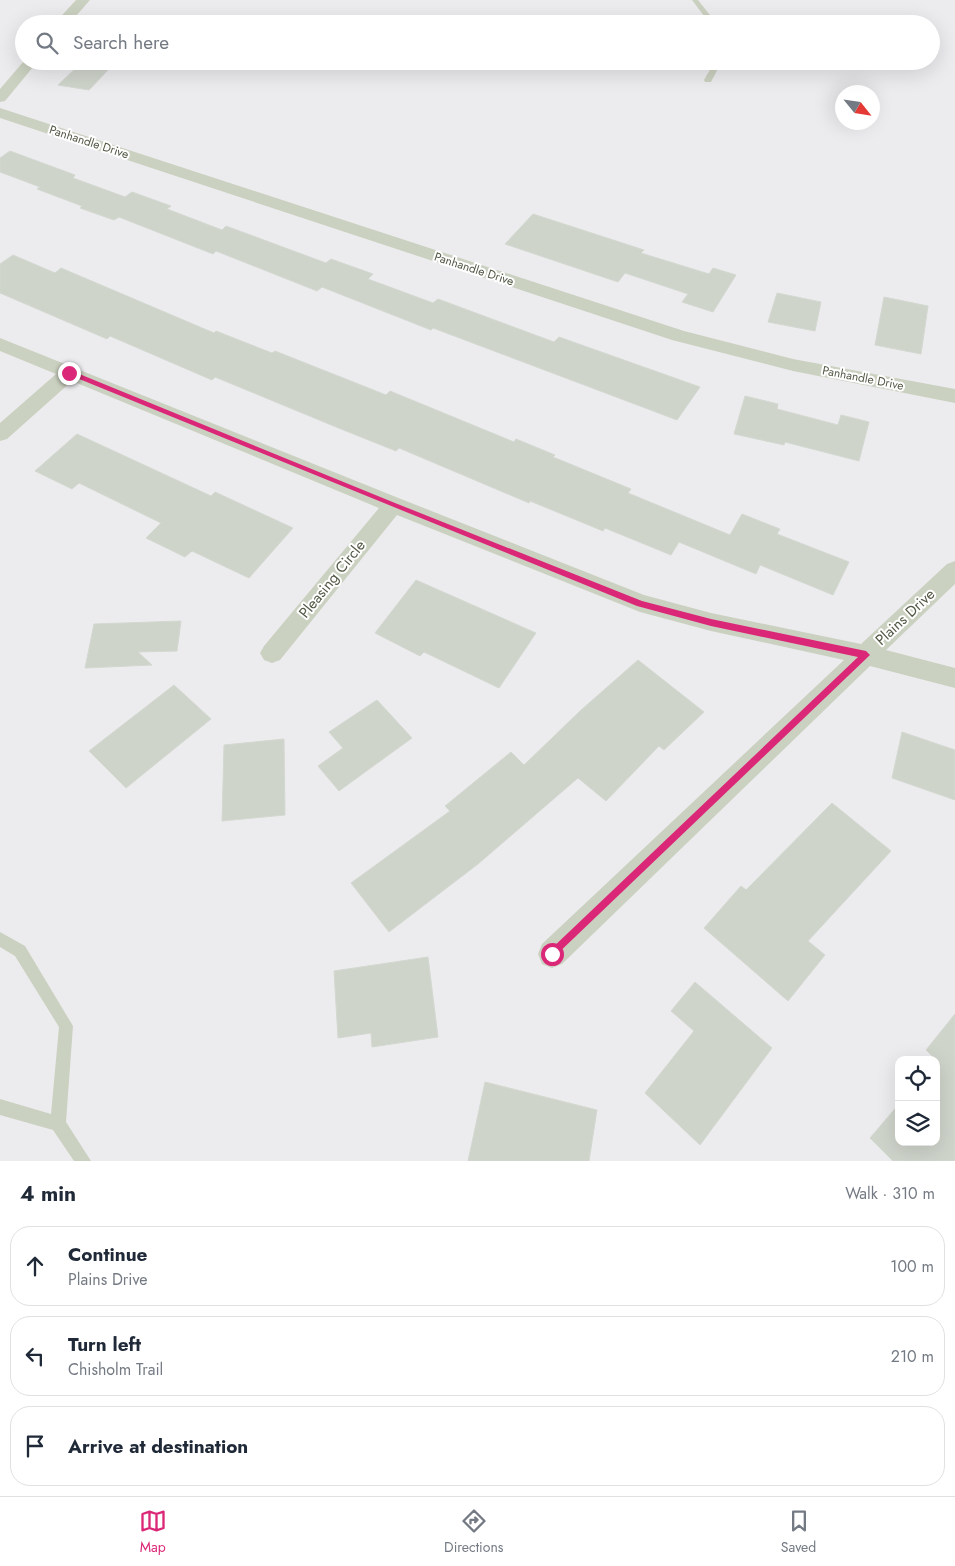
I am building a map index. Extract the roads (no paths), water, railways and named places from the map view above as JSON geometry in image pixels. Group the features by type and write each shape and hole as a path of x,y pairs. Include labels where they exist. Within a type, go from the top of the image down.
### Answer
{"street":[{"path":"69,15 82,0"},
{"path":"0,98 23,70"},
{"name":"Panhandle Drive","path":"0,113 679,336 793,365 955,396"},
{"path":"0,344 392,505 640,604 711,622 866,655 955,678"},
{"path":"0,434 69,373"},
{"name":"Pleasing Circle","path":"272,653 392,505"},
{"name":"Plains Drive","path":"552,954 955,570"}],"lane":[{"path":"695,0 707,15"},
{"path":"708,80 714,70"},
{"path":"0,939 20,951 66,1026 58,1124 83,1161"},
{"path":"0,1107 58,1124"}]}
